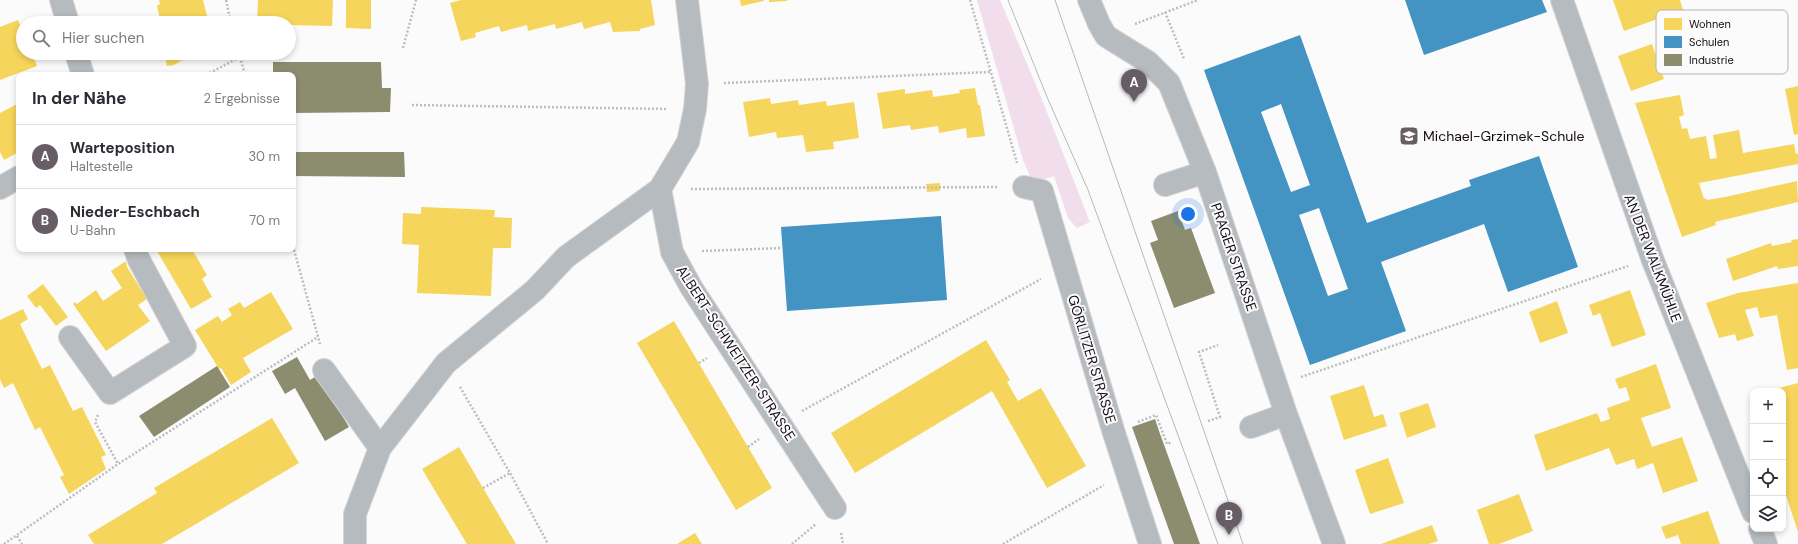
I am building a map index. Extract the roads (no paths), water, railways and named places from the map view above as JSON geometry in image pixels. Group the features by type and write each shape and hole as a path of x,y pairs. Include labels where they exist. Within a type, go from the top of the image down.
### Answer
{"street":[{"path":"61,0 66,16"},
{"path":"355,544 355,514 380,448 446,362 535,290 566,257 660,189 688,142 695,109 697,84 687,0"},
{"name":"PRAGER STRASSE","path":"1089,0 1099,24 1106,36 1148,62 1169,83 1205,172 1286,414 1334,544"},
{"name":"AN DER WALKMÜHLE","path":"1562,0 1652,258 1750,504"},
{"path":"78,60 82,72"},
{"path":"1165,185 1205,172"},
{"path":"0,188 16,179"},
{"name":"GÖRLITZER STRASSE","path":"1024,187 1042,191 1126,472 1150,544"},
{"name":"ALBERT-SCHWEITZER-STRASSE","path":"660,189 672,252 691,287 835,508"},
{"path":"70,337 110,393 186,346 139,260 137,252"},
{"path":"324,370 380,448"},
{"path":"1251,427 1286,414"},
{"path":"1761,532 1766,544"}],"tram line":[{"path":"1008,0 1047,97 1088,190 1218,544"},
{"path":"1055,0 1243,544"}],"place":[{"name":"Warteposition","path":"1134,102"},
{"name":"Michael-Grzimek-Schule","path":"1409,136"},
{"name":"Nieder-Eschbach","path":"1229,535"}]}
